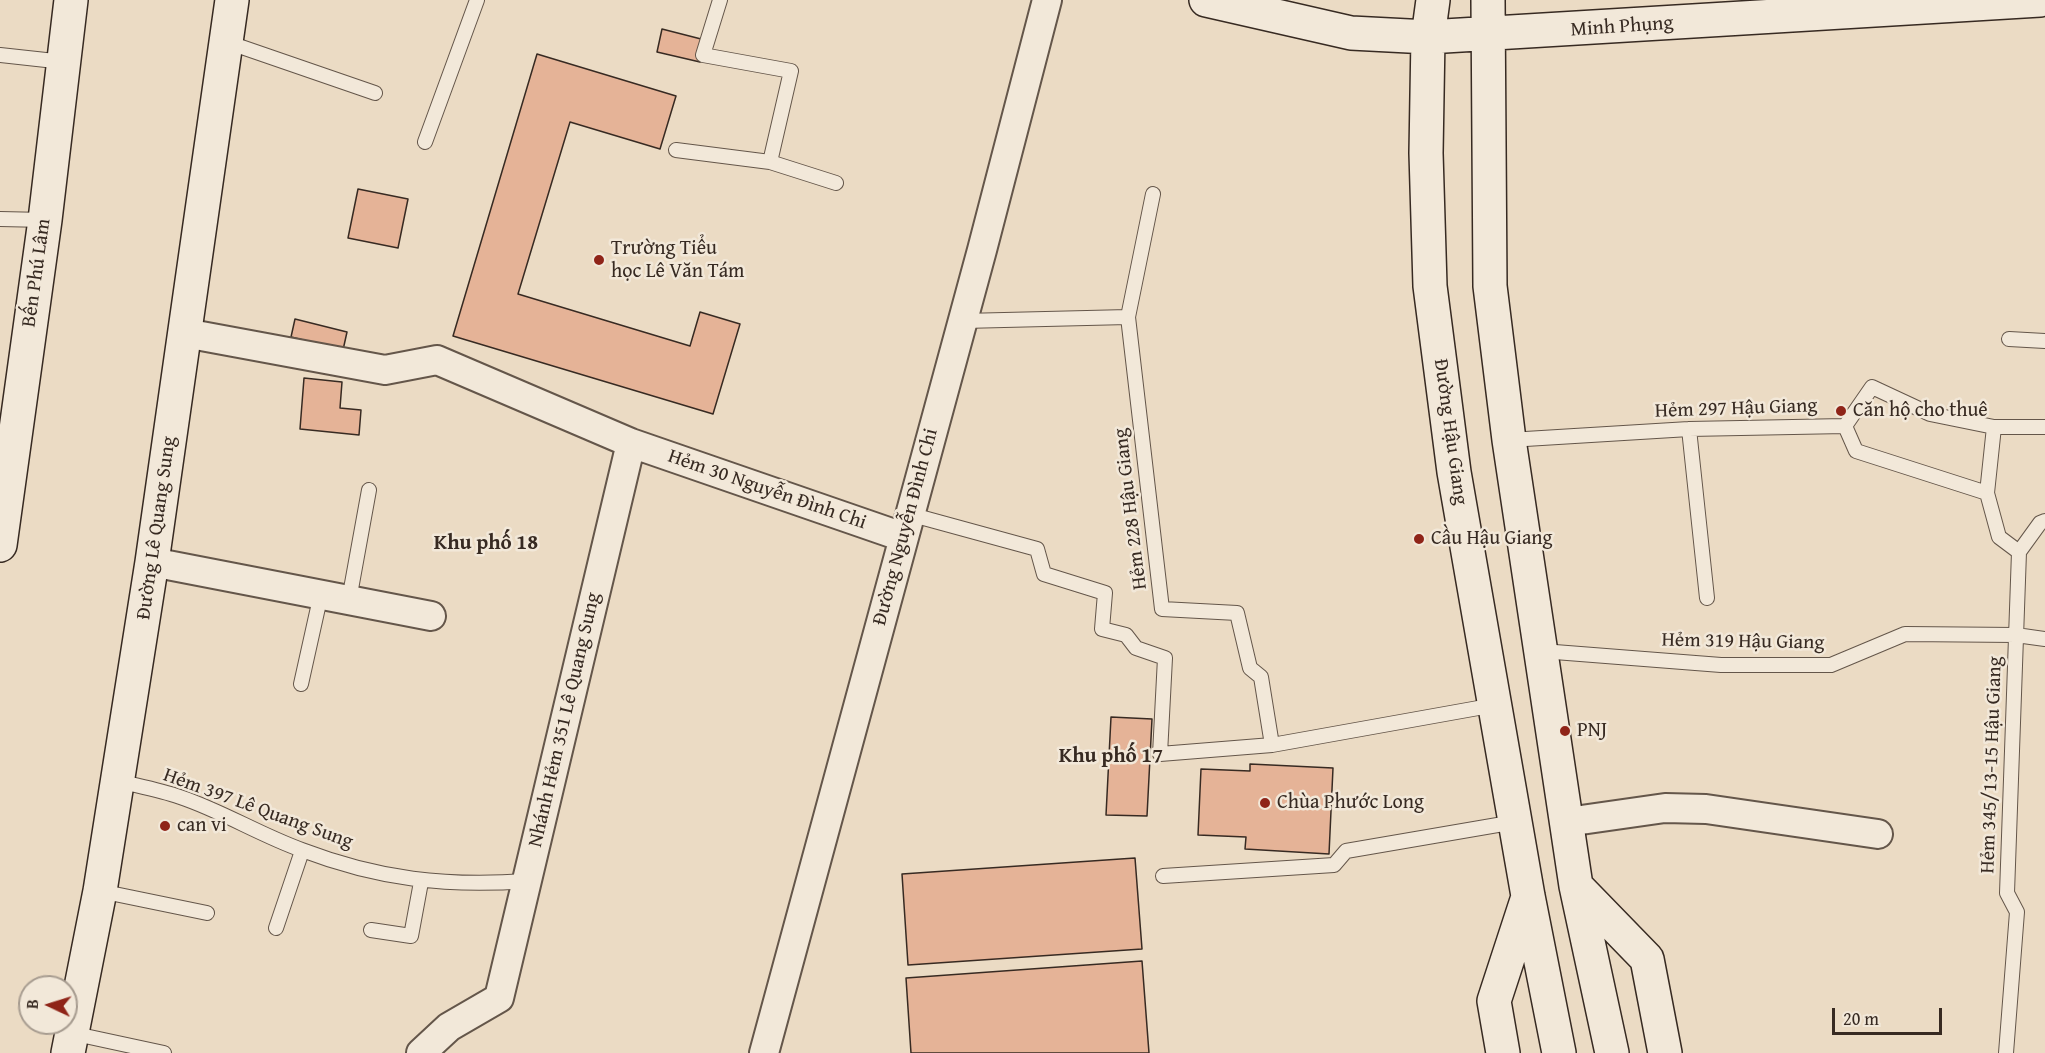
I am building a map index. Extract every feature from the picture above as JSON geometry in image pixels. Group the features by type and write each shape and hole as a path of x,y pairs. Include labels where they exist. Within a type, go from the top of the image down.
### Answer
{"main road":[{"name":"Bến Phú Lâm","path":"0,545 8,418 45,220 71,0"},
{"name":"Đường Lê Quang Sung","path":"70,1043 100,891 118,781 152,562 232,0"},
{"name":"Đường Hậu Giang","path":"1433,0 1428,37 1426,153 1430,286 1454,472 1528,896 1558,1048"},
{"path":"1488,0 1490,286 1509,440 1576,886 1610,1043"},
{"name":"Minh Phụng","path":"1220,2 1351,33 1428,37 2040,0"},
{"path":"1576,886 1647,959 1665,1053"},
{"name":"Đường Hậu Giang","path":"1503,1053 1494,1001 1528,896"}],"street":[{"name":"Đường Nguyễn Đình Chi","path":"764,1053 963,321 1047,0"},
{"name":"Hẻm 30 Nguyễn Đình Chi","path":"185,333 385,370 437,360 631,443 906,525"},
{"name":"Nhánh Hẻm 351 Lê Quang Sung","path":"421,1053 449,1027 499,998 631,443"},
{"path":"152,562 431,616"},
{"path":"1567,822 1665,808 1706,809 1878,834"}],"lane":[{"path":"424,142 477,0"},
{"path":"720,0 703,55 791,71 770,162"},
{"path":"227,42 375,93"},
{"path":"0,55 64,62"},
{"path":"676,150 770,162 836,183"},
{"name":"Hẻm 228 Hậu Giang","path":"1153,194 1128,317 1162,609 1237,614 1250,668 1261,678 1272,745"},
{"path":"0,219 45,220"},
{"path":"963,321 1128,317"},
{"path":"2009,339 2045,341"},
{"name":"Hẻm 297 Hậu Giang","path":"1509,440 1689,429 1845,426 1872,387 1930,414 1994,428 2045,427"},
{"path":"1845,426 1856,451 1987,493"},
{"path":"1994,428 1987,493 1999,537 2019,552 2040,523 2045,521"},
{"path":"1689,429 1707,598"},
{"path":"349,600 369,490"},
{"name":"Hẻm 228 Hậu Giang","path":"906,525 1037,549 1044,574 1105,593 1102,629 1126,635 1136,648 1164,658 1160,754 1272,745 1495,705"},
{"name":"Hẻm 345/13-15 Hậu Giang","path":"2006,1053 2017,912 2007,893 2019,552"},
{"path":"301,684 321,594"},
{"name":"Hẻm 319 Hậu Giang","path":"1542,651 1721,665 1831,665 1905,634 2016,635 2045,639"},
{"name":"Hẻm 397 Lê Quang Sung","path":"118,781 181,797 302,851 421,882 476,885 527,881"},
{"path":"1162,876 1334,865 1346,851 1515,822"},
{"path":"276,928 302,851"},
{"path":"371,930 411,936 421,882"},
{"path":"100,891 207,914"},
{"path":"70,1043 164,1053"}],"building":[{"path":"662,29 705,40 700,62 657,52"},
{"path":"537,54 676,96 660,149 570,122 518,294 690,346 700,312 740,324 713,414 453,336"},
{"path":"358,189 408,199 398,248 348,238"},
{"path":"295,319 347,332 343,350 291,337"},
{"path":"304,378 342,382 340,408 361,410 359,435 300,429"},
{"path":"1111,717 1152,719 1147,816 1106,815"},
{"name":"Chùa Phước Long","path":"1250,764 1333,768 1329,854 1245,849 1246,837 1198,835 1201,769 1250,771"},
{"path":"1135,858 1142,949 908,965 902,874"},
{"path":"1142,961 1149,1053 911,1053 906,978"}],"place":[{"name":"Trường Tiểu học Lê Văn Tám","path":"599,260"},
{"name":"Căn hộ cho thuê","path":"1841,411"},
{"name":"Cầu Hậu Giang","path":"1419,539"},
{"name":"PNJ","path":"1565,731"},
{"name":"Chùa Phước Long","path":"1265,803"},
{"name":"can vi","path":"165,826"}],"district":[{"name":"Khu phố 18","path":"486,544"},
{"name":"Khu phố 17","path":"1111,757"}]}
